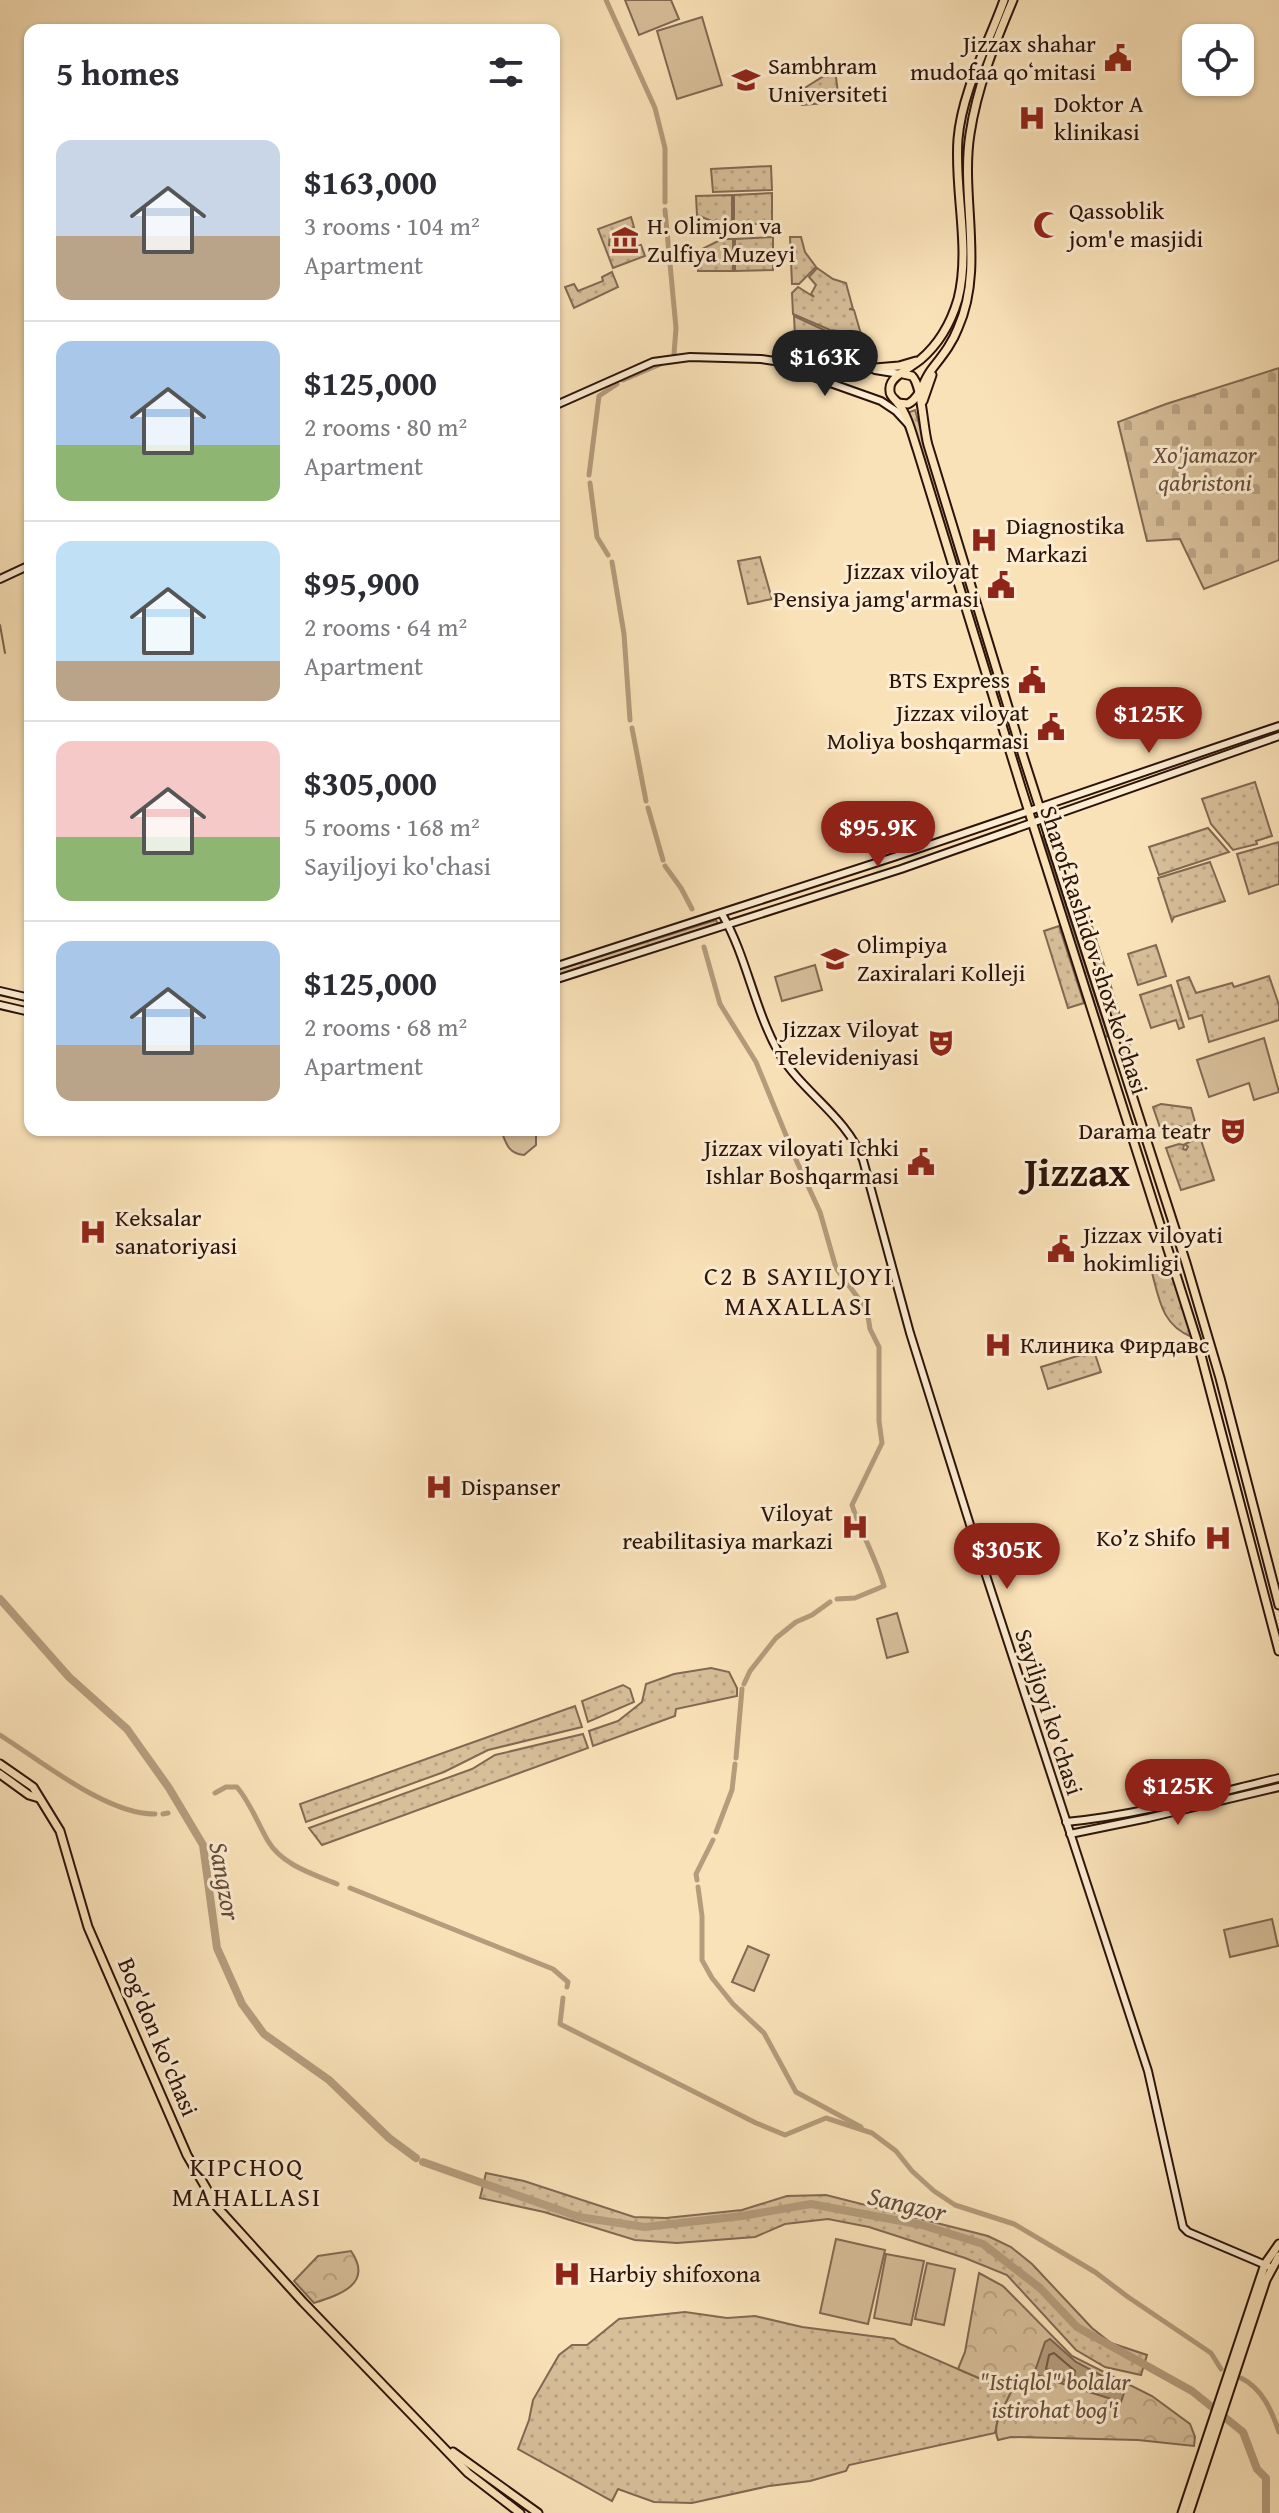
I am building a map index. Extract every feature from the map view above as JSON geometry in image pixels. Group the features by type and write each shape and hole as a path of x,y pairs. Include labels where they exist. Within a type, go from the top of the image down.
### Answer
{"main road":[{"path":"898,403 891,396 890,386 895,378 921,359 944,333 958,297 961,277 959,133 975,74 1004,0"},
{"path":"922,423 925,390 960,325 970,288 968,155 972,121 993,50 1013,0"},
{"path":"784,364 881,401 898,403 912,402 944,353"},
{"path":"560,403 653,362 671,358 749,358 903,374 915,379 919,390"},
{"path":"863,369 899,366 921,359"},
{"name":"Sharof Rashidov shox ko'chasi","path":"919,390 922,423 1043,818 1186,1263 1279,1605"},
{"path":"881,401 896,411 909,426"},
{"name":"Sharof Rashidov shox ko'chasi","path":"898,403 909,426 1198,1344 1279,1651"},
{"path":"0,579 24,568"},
{"path":"560,965 897,856 1279,726"},
{"path":"560,978 901,869 1279,736"},
{"path":"897,856 892,861 893,866 901,869"},
{"name":"Sayiljoyi ko'chasi","path":"722,914 764,1024 776,1047 795,1075 844,1127 863,1160 910,1333 1148,2071 1183,2227 1188,2232 1268,2266"},
{"path":"0,991 24,997"},
{"path":"0,1005 24,1011"},
{"path":"1105,1048 1108,1041 1115,1045"},
{"path":"1233,1477 1238,1470 1246,1477"},
{"path":"0,1764 33,1787 41,1799"},
{"path":"0,1774 29,1795 41,1799"},
{"path":"1066,1822 1167,1806 1279,1778"},
{"path":"1070,1834 1279,1787"},
{"name":"Bog'don ko'chasi","path":"41,1799 60,1831 88,1927 203,2186 230,2224 468,2473 522,2511 538,2513"},
{"path":"1182,2513 1268,2266 1279,2244"},
{"path":"1268,2266 1279,2256"},
{"path":"1189,2513 1206,2447"}],"green space":[{"path":"625,0 671,0 679,19 639,35"},
{"path":"702,17 722,85 677,99 657,31"},
{"path":"835,69 839,102 802,105 800,91"},
{"path":"771,166 772,190 713,192 711,169"},
{"path":"772,193 772,223 734,225 734,195"},
{"path":"732,195 732,225 721,225 697,215 696,196"},
{"path":"631,217 634,227 610,235 609,245 614,253 641,245 645,256 613,268 598,229"},
{"path":"773,237 773,270 735,271 735,239"},
{"path":"790,237 801,237 805,252 816,267 799,284 792,284"},
{"path":"722,239 733,239 733,271 698,271 698,251"},
{"path":"817,268 833,279 846,283 853,309 849,309 854,310 861,334 830,330 793,314 792,293 798,287 814,297 811,294 816,285 809,277"},
{"path":"612,272 618,287 574,308 565,287 574,284 578,291 603,281 602,277"},
{"path":"794,316 826,331 861,336 856,345 808,345 807,356 796,357"},
{"name":"Xo'jamazor qabristoni","path":"1279,368 1279,560 1204,589 1180,539 1147,541 1118,422"},
{"path":"915,410 995,680 992,681 920,446 907,413"},
{"path":"760,557 772,599 748,604 738,561"},
{"path":"1255,782 1272,836 1256,841 1257,844 1233,850 1211,824 1202,799"},
{"path":"1208,828 1229,852 1159,875 1149,847"},
{"path":"1043,836 1108,1036 1105,1037 1041,838"},
{"path":"1279,842 1279,884 1249,894 1237,854"},
{"path":"1210,862 1225,901 1174,917 1172,921 1158,878"},
{"path":"1083,905 1132,1053 1124,1056 1077,907"},
{"path":"716,920 718,924 560,974 560,969"},
{"path":"1059,926 1084,1003 1068,1008 1044,931"},
{"path":"1156,945 1166,976 1138,985 1128,954"},
{"path":"815,965 822,990 782,1001 775,977"},
{"path":"1269,976 1279,1005 1279,1020 1209,1042 1202,1015 1189,1019 1177,981 1189,977 1196,993 1232,983 1234,987"},
{"path":"1171,985 1184,1027 1179,1029 1176,1020 1151,1028 1140,995"},
{"path":"1264,1038 1279,1092 1254,1100 1249,1083 1209,1097 1197,1060"},
{"path":"1161,1104 1191,1108 1197,1129 1186,1132 1179,1126 1177,1135 1164,1139 1153,1107"},
{"path":"503,1136 536,1136 536,1145 524,1155 508,1147"},
{"path":"1200,1137 1214,1180 1181,1190 1166,1148 1179,1144 1184,1145 1183,1149 1186,1150 1188,1147 1185,1144"},
{"path":"1169,1264 1192,1337 1174,1325 1159,1300 1151,1269"},
{"path":"1094,1351 1101,1372 1048,1389 1041,1367"},
{"path":"897,1613 908,1652 887,1658 877,1619"},
{"path":"711,1668 729,1672 737,1688 737,1696 676,1709 675,1716 593,1746 589,1731 618,1721 642,1702 646,1684 674,1674"},
{"path":"623,1685 630,1689 634,1702 588,1722 582,1701"},
{"path":"575,1706 582,1727 488,1750 444,1772 306,1822 300,1804"},
{"path":"583,1734 588,1748 322,1845 309,1828 472,1769 495,1755"},
{"path":"1272,1919 1278,1946 1230,1957 1224,1930"},
{"path":"748,1946 769,1955 754,1991 732,1982"},
{"path":"486,2173 524,2181 634,2217 666,2218 742,2210 787,2196 826,2195 988,2236 1011,2247 1032,2264 1092,2328 1111,2343 1147,2355 1141,2375 1105,2367 1076,2350 1007,2275 869,2227 828,2219 785,2224 755,2237 677,2243 635,2240 544,2212 480,2198"},
{"path":"836,2239 885,2250 868,2324 820,2313"},
{"path":"351,2251 358,2272 356,2280 343,2292 314,2303 294,2281 318,2256"},
{"path":"886,2254 924,2261 911,2325 874,2318"},
{"path":"927,2263 955,2269 944,2325 915,2319"},
{"name":"\"Istiqlol\" bolalar istirohat bog'i","path":"979,2273 1003,2286 1072,2356 1152,2396 1190,2424 1195,2437 1194,2446 1138,2440 1011,2437 998,2440 997,2422 1011,2392 958,2369 965,2352"},
{"path":"685,2312 727,2318 755,2316 802,2327 894,2339 1011,2392 995,2433 849,2465 846,2471 810,2481 769,2486 692,2503 654,2502 618,2489 612,2501 518,2449 533,2400 559,2355 572,2345 587,2345 619,2319"}],"water":[{"path":"1050,2339 1076,2362 1123,2387 1121,2402 1060,2383 1065,2380 1059,2377 1058,2382 1034,2374 1045,2342"}],"waterway":[{"path":"606,0 655,108 665,148 665,202"},
{"path":"665,210 676,328 674,354"},
{"path":"623,380 663,363"},
{"path":"589,475 599,396 617,384"},
{"path":"590,483 597,537 608,555"},
{"path":"612,562 624,634 630,720"},
{"path":"0,625 5,653"},
{"path":"632,728 646,801"},
{"path":"648,808 663,860"},
{"path":"665,866 692,909"},
{"path":"704,947 720,1004 756,1062 820,1212 836,1268 867,1310 870,1329 879,1347 882,1443 852,1505 884,1586 855,1598 837,1599"},
{"name":"Sangzor","path":"0,1599 69,1677 127,1729 169,1788 203,1845 217,1948 242,2004 264,2034 329,2080 389,2138 416,2158"},
{"path":"744,1684 750,1671 776,1638 830,1602"},
{"path":"736,1758 742,1689"},
{"path":"0,1735 95,1796 116,1806 155,1814"},
{"path":"716,1832 732,1790 735,1764"},
{"path":"215,1793 226,1787 237,1787 268,1841 281,1856 299,1868 337,1884"},
{"path":"163,1814 168,1813"},
{"path":"697,1880 696,1874 713,1840"},
{"path":"698,1887 702,1916 702,1960 712,1978 733,2004 764,2033 796,2092 861,2127"},
{"path":"350,1888 553,1969 568,1982 567,1987"},
{"path":"563,1998 560,2024 756,2123 785,2135 826,2118 872,2133 896,2151 934,2191 955,2205 1014,2224 1095,2272 1211,2353 1221,2369"},
{"name":"Sangzor","path":"423,2162 579,2217 645,2227 742,2216 811,2204 922,2225 983,2244 1040,2288 1077,2327 1192,2391 1243,2432 1257,2469 1266,2478 1266,2513"},
{"path":"1241,2378 1260,2394 1279,2432"}],"place":[{"name":"Jizzax shahar mudofaa qoʻmitasi","path":"1118,58"},
{"name":"Sambhram Universiteti","path":"746,80"},
{"name":"Doktor A klinikasi","path":"1032,118"},
{"name":"Qassoblik jom'e masjidi","path":"1047,225"},
{"name":"H. Olimjon va Zulfiya Muzeyi","path":"625,240"},
{"name":"Diagnostika Markazi","path":"984,540"},
{"name":"Jizzax viloyat Pensiya jamg'armasi","path":"1001,585"},
{"name":"BTS Express","path":"1032,680"},
{"name":"Jizzax viloyat Moliya boshqarmasi","path":"1051,727"},
{"name":"Olimpiya Zaxiralari Kolleji","path":"835,959"},
{"name":"Jizzax Viloyat Televideniyasi","path":"941,1043"},
{"name":"Darama teatr","path":"1233,1131"},
{"name":"Jizzax viloyati Ichki Ishlar Boshqarmasi","path":"921,1162"},
{"name":"Keksalar sanatoriyasi","path":"93,1232"},
{"name":"Jizzax viloyati hokimligi","path":"1061,1249"},
{"name":"Клиника Фирдавс","path":"998,1345"},
{"name":"Dispanser","path":"439,1487"},
{"name":"Viloyat reabilitasiya markazi","path":"855,1527"},
{"name":"Ko’z Shifo","path":"1218,1538"},
{"name":"Harbiy shifoxona","path":"567,2274"}],"district":[{"name":"Jizzax","path":"1077,1172"},
{"name":"C2 B SAYILJOYI MAXALLASI","path":"799,1291"},
{"name":"KIPCHOQ MAHALLASI","path":"247,2182"}]}
